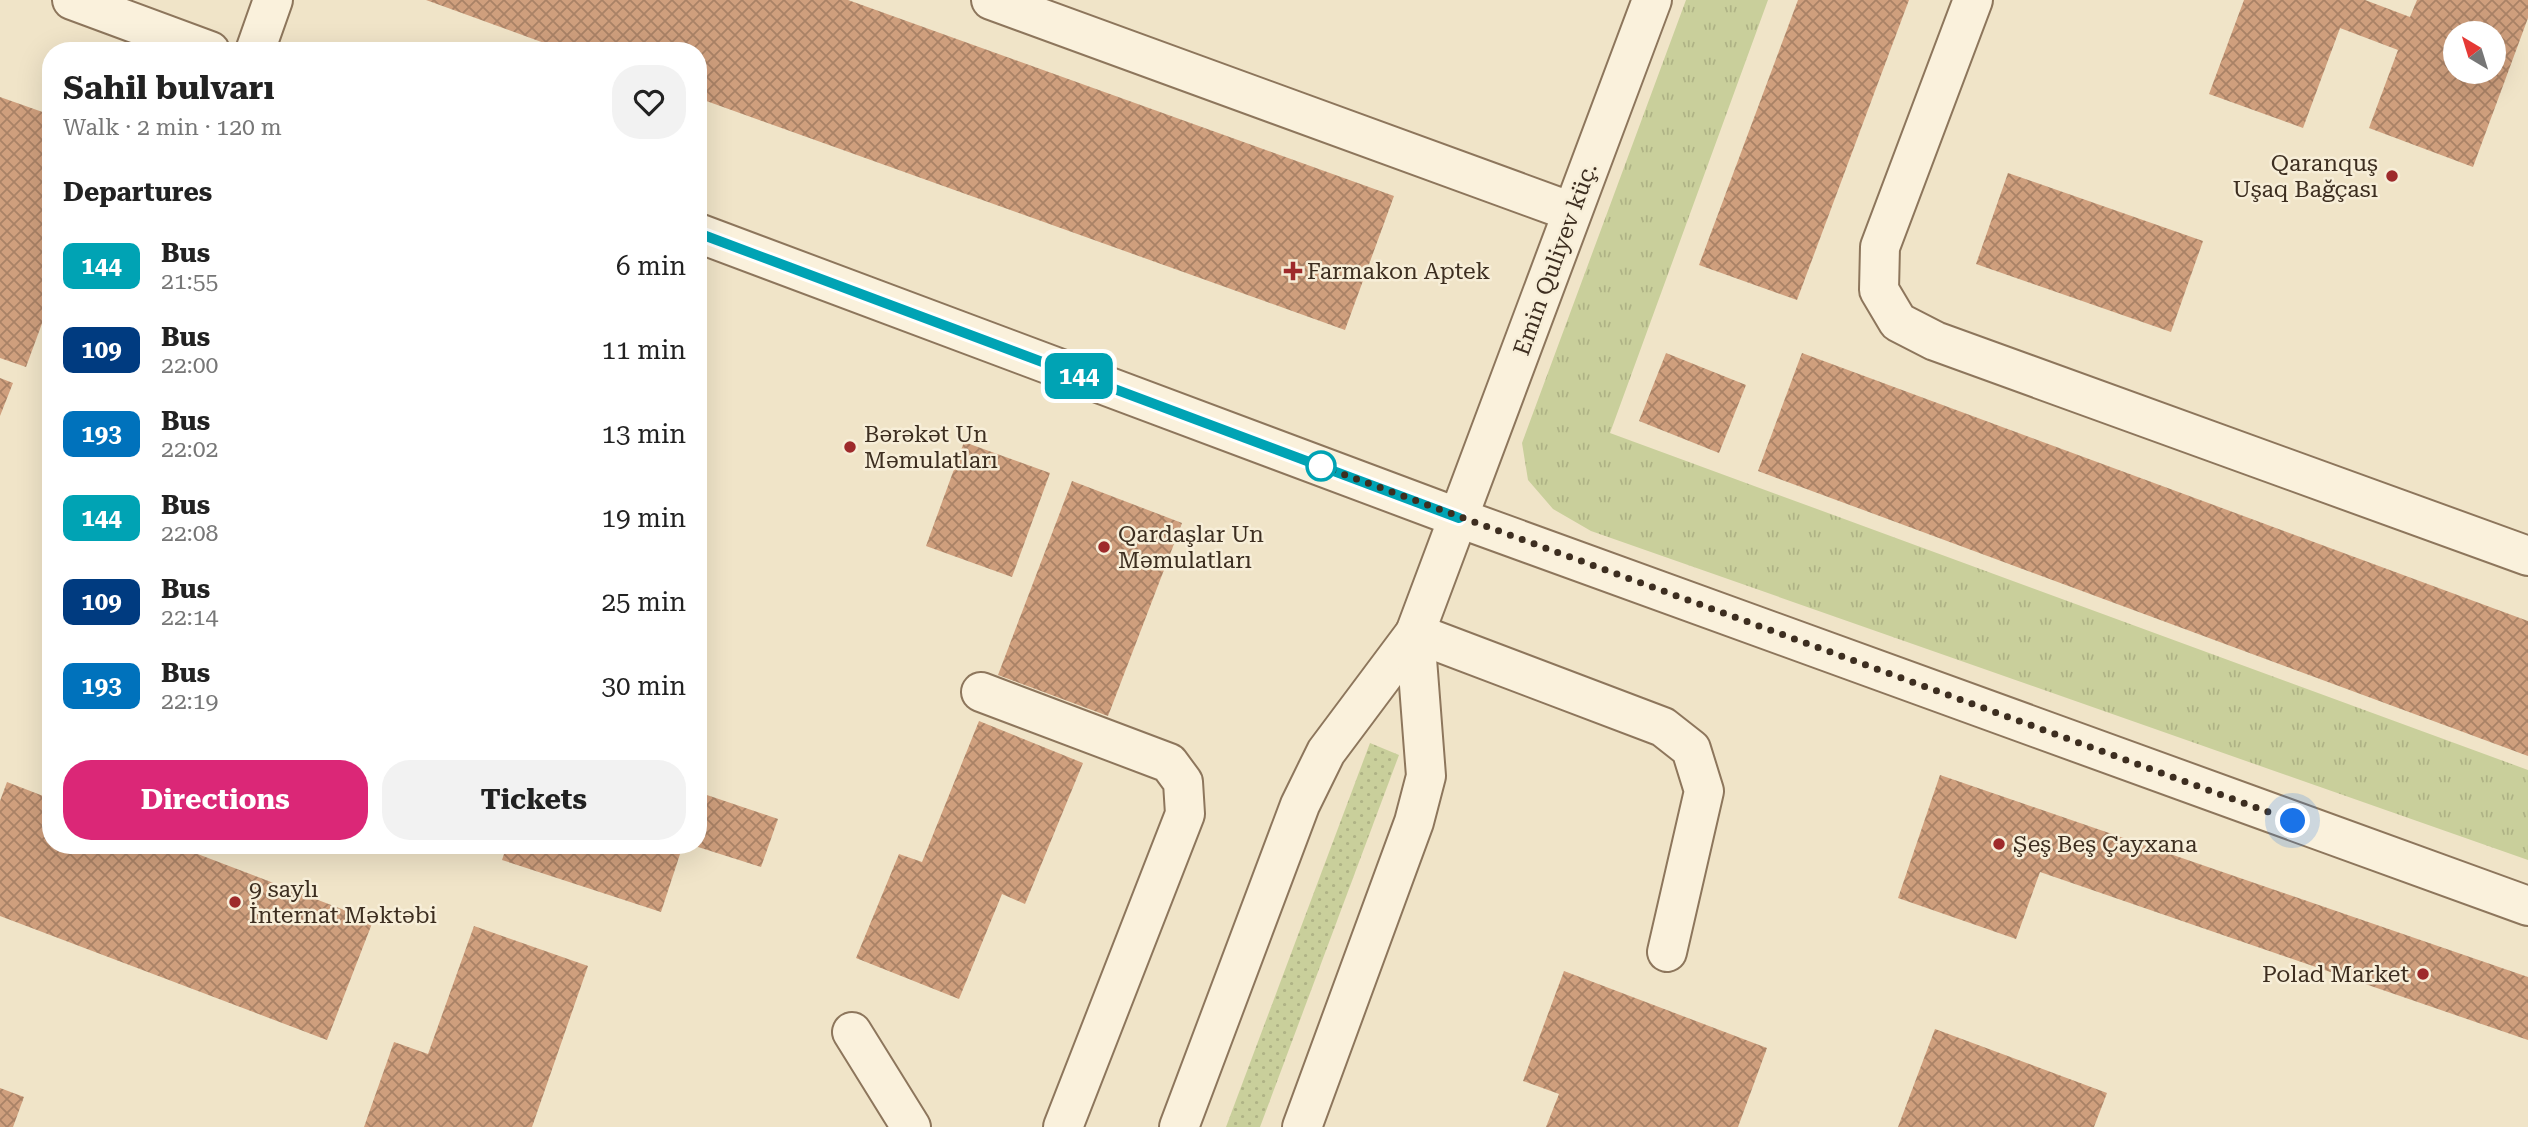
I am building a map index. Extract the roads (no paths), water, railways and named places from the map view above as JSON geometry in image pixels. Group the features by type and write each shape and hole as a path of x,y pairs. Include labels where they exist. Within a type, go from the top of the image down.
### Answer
{"street":[{"path":"72,0 186,42"},
{"path":"258,42 273,0"},
{"path":"991,0 1572,212"},
{"name":"Emin Quliyev küç.","path":"1415,633 1652,0"},
{"path":"1973,0 1880,247 1879,290 1898,322 1935,341 2528,556"},
{"path":"707,236 1459,518 2528,906"},
{"path":"1415,633 1663,727 1691,749 1704,791 1667,953"},
{"path":"1179,1127 1300,805 1326,752 1415,633"},
{"path":"1302,1127 1414,822 1426,776 1415,633"},
{"path":"981,692 1169,764 1183,782 1185,814 1063,1127"},
{"path":"852,1032 911,1127"}],"place":[{"name":"Qaranquş Uşaq Bağçası","path":"2392,176"},
{"name":"Farmakon Aptek","path":"1293,271"},
{"name":"Bərəkət Un Məmulatları","path":"850,447"},
{"name":"Qardaşlar Un Məmulatları","path":"1104,547"},
{"name":"Şeş Beş Çayxana","path":"1999,844"},
{"name":"9 saylı İnternat Məktəbi","path":"235,902"},
{"name":"Polad Market","path":"2423,974"}]}
